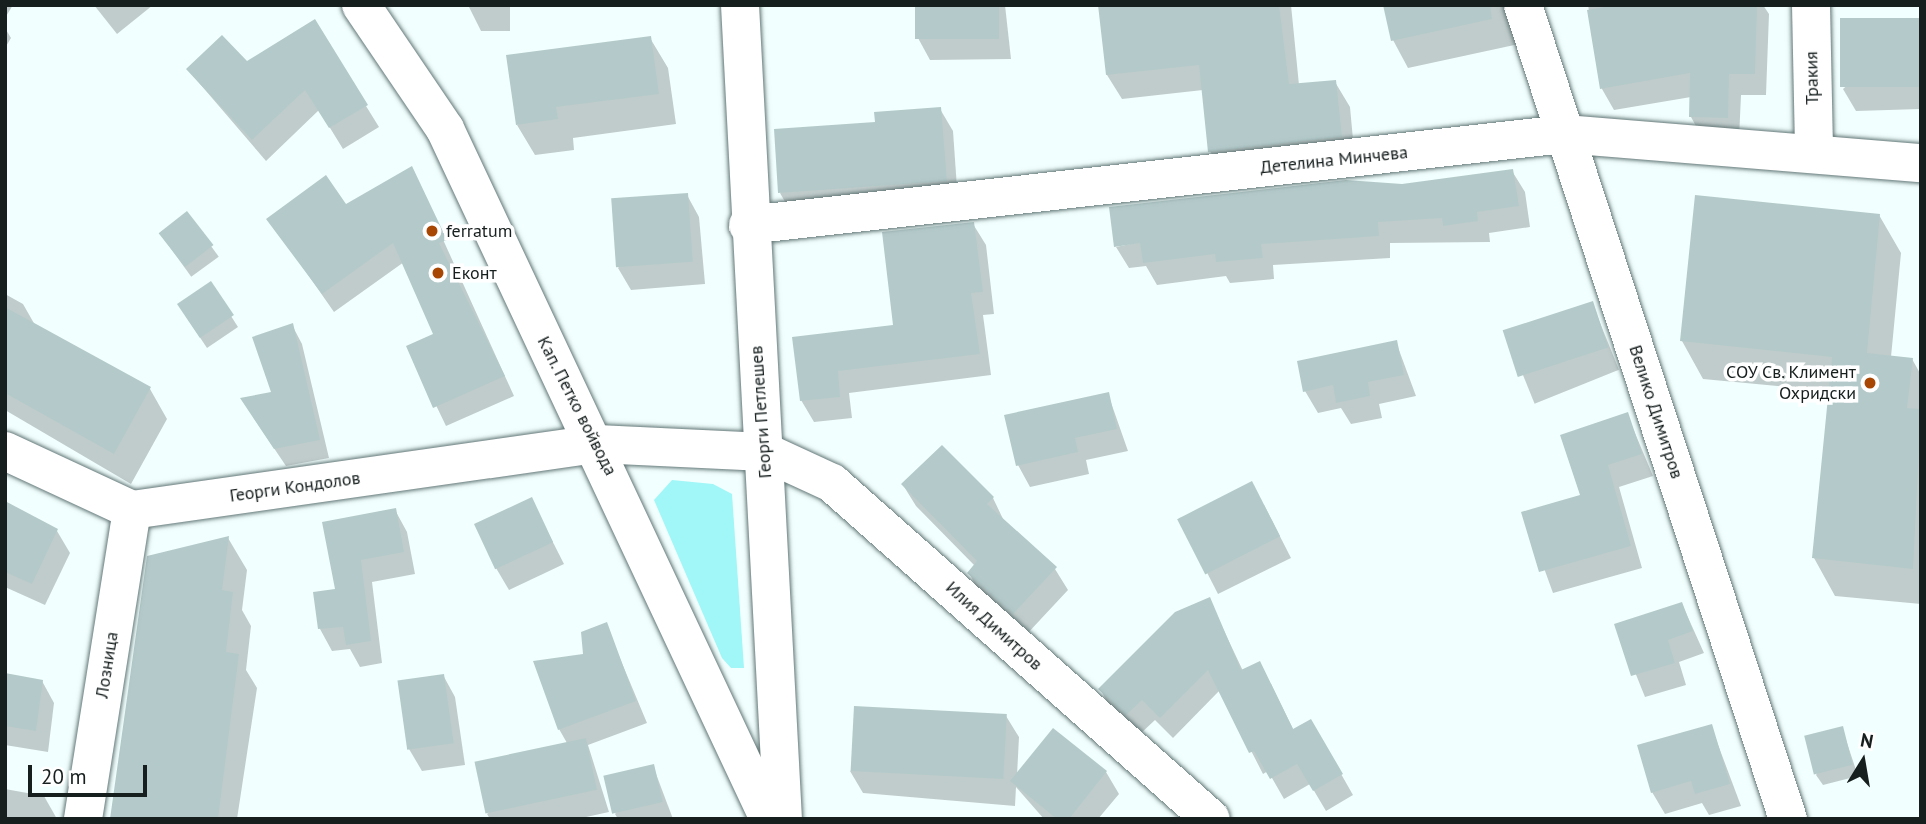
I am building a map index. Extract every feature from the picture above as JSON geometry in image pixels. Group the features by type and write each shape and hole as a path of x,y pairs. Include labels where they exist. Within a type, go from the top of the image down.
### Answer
{"street":[{"name":"Кап. Петко войвода","path":"361,5 445,128 597,444 769,819"},
{"name":"Георги Петлешев","path":"740,5 748,225 765,452 783,819"},
{"name":"Велико Димитров","path":"1523,5 1788,819"},
{"name":"Тракия","path":"1811,5 1814,152"},
{"name":"Детелина Минчева","path":"748,225 1565,134 1814,152 1921,163"},
{"name":"Георги Кондолов","path":"132,510 597,444 765,452"},
{"path":"5,451 132,510"},
{"name":"Илия Димитров","path":"765,452 832,483 1211,819"},
{"name":"Лозница","path":"83,819 132,510"}],"shaded area":[{"path":"672,480 713,484 732,494 744,668 731,668 722,658 654,500"}],"building":[{"path":"915,5 999,5 999,39 915,39"},
{"path":"1098,5 1279,5 1289,84 1336,80 1342,137 1208,152 1199,65 1106,75"},
{"path":"1383,5 1490,5 1492,19 1391,41"},
{"path":"1616,5 1757,5 1755,74 1729,74 1728,118 1689,117 1690,73 1600,89 1587,10"},
{"path":"1840,18 1921,18 1921,87 1840,87"},
{"path":"315,19 368,105 329,128 305,90 252,140 186,69 222,35 247,61"},
{"path":"651,36 659,94 556,107 558,119 516,125 506,55"},
{"path":"941,107 947,181 778,193 774,129 875,122 874,112"},
{"path":"412,166 447,240 439,243 505,376 433,408 406,346 433,334 393,243 322,294 266,219 326,175 346,204"},
{"path":"1513,169 1519,206 1477,212 1478,221 1443,226 1442,218 1378,222 1379,236 1261,244 1263,258 1216,262 1215,254 1143,263 1140,243 1114,247 1109,207 1346,180 1402,184"},
{"path":"688,193 693,262 616,267 611,198"},
{"name":"СОУ Св. Климент Охридски","path":"1695,195 1880,214 1867,353 1913,358 1907,408 1921,409 1913,569 1812,558 1832,357 1680,341"},
{"path":"187,211 213,245 185,267 159,233"},
{"path":"974,222 983,292 971,293 980,354 838,371 840,397 800,401 792,337 893,325 882,232"},
{"path":"211,281 234,315 200,338 177,304"},
{"path":"1593,301 1608,348 1518,377 1503,330"},
{"path":"5,307 151,387 114,454 5,393"},
{"path":"293,323 320,440 274,449 240,398 271,392 252,337"},
{"path":"1397,340 1404,375 1368,382 1370,396 1336,403 1333,385 1303,392 1297,361"},
{"path":"1109,392 1117,429 1075,438 1078,452 1016,466 1004,415"},
{"path":"1628,412 1642,454 1608,465 1631,546 1539,572 1521,512 1580,495 1560,435"},
{"path":"942,445 994,497 987,504 1057,567 1013,614 967,573 977,561 901,484"},
{"path":"1252,481 1280,536 1205,574 1177,519"},
{"path":"532,497 553,542 495,569 474,524"},
{"path":"5,501 58,529 32,584 5,572"},
{"path":"396,508 404,552 361,560 371,641 346,645 343,627 318,629 313,592 335,589 322,522"},
{"path":"229,536 222,590 233,592 226,652 239,654 218,819 110,819 147,556"},
{"path":"1210,597 1241,670 1260,661 1293,729 1311,719 1343,774 1313,791 1297,764 1270,779 1254,751 1249,753 1208,670 1160,718 1142,700 1126,715 1098,689 1175,612"},
{"path":"1682,602 1693,631 1668,640 1675,663 1631,676 1614,624"},
{"path":"607,622 636,701 558,730 533,661 583,654 581,632"},
{"path":"5,673 43,680 36,731 5,726"},
{"path":"444,674 454,743 407,750 397,681"},
{"path":"854,706 1007,714 1003,779 851,771"},
{"path":"1712,724 1730,784 1695,794 1691,781 1651,793 1637,745"},
{"path":"1843,726 1853,765 1814,774 1804,736"},
{"path":"1053,728 1107,771 1069,819 1057,819 1010,781"},
{"path":"586,738 597,790 486,814 474,762"},
{"path":"654,764 663,802 612,814 603,776"}],"place":[{"name":"ferratum","path":"432,231"},
{"name":"Еконт","path":"438,273"},
{"name":"СОУ Св. Климент Охридски","path":"1870,383"}]}
